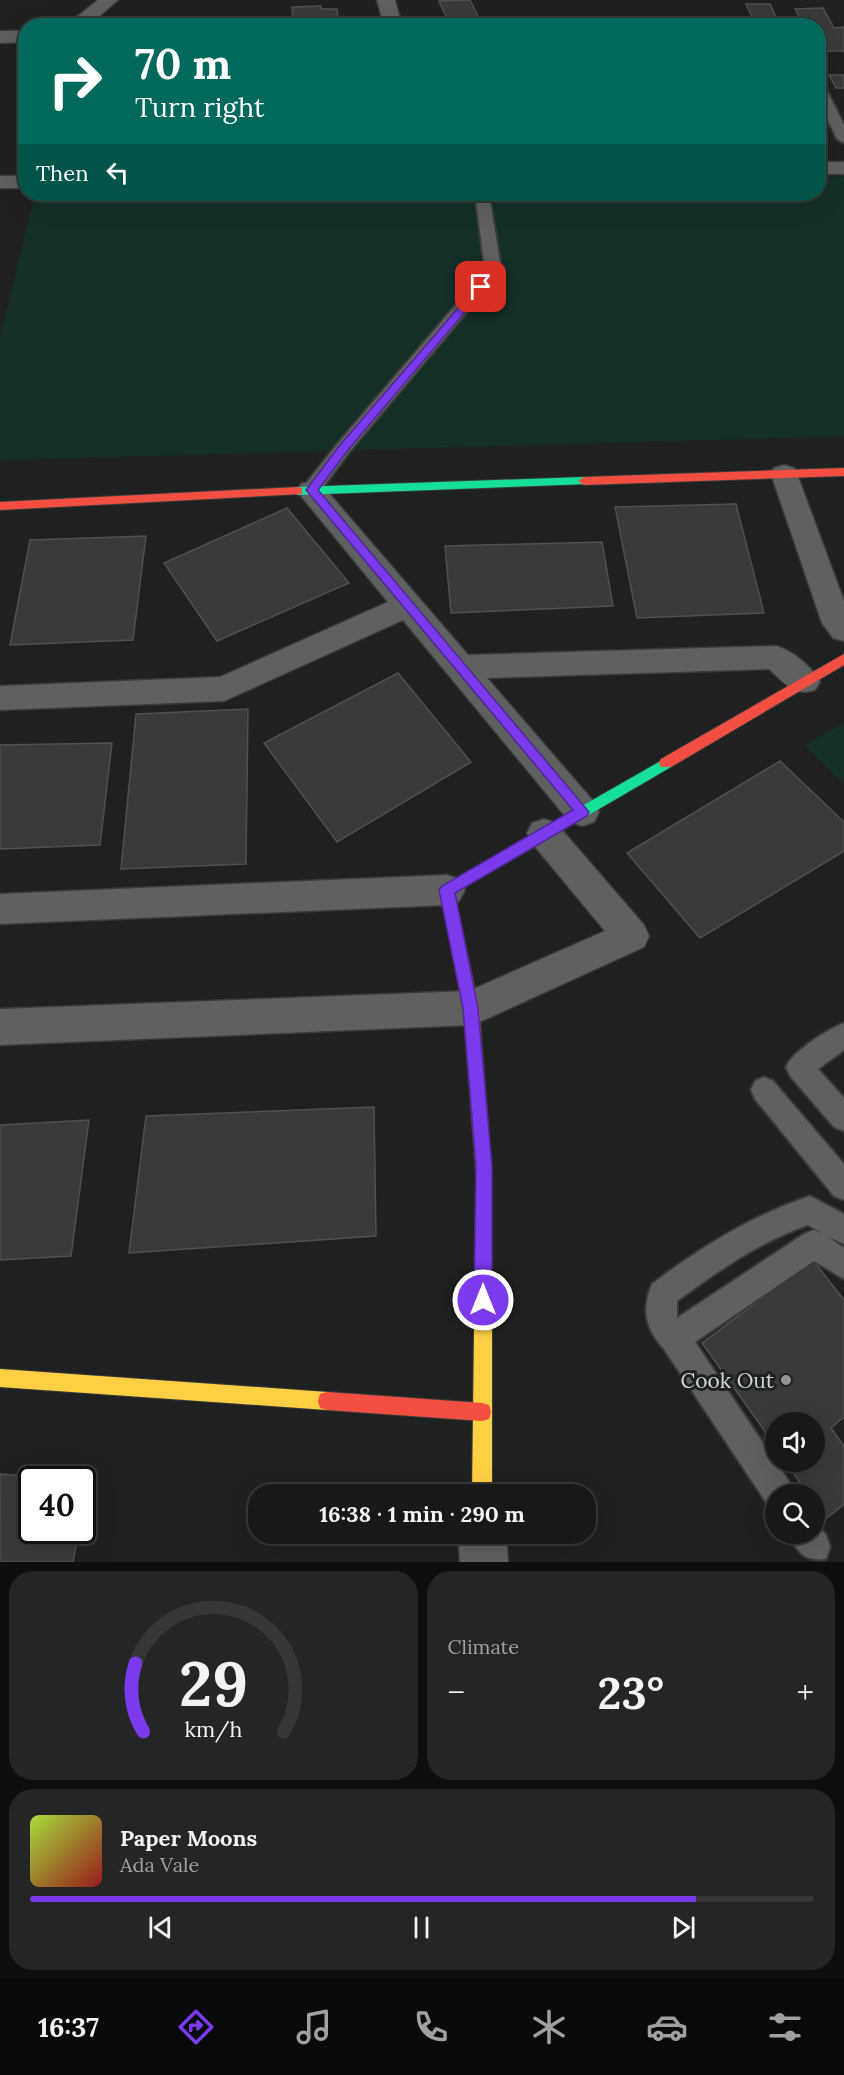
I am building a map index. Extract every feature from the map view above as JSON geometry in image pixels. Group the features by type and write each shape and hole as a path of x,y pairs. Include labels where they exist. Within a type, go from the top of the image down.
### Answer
{"street":[{"path":"87,18 109,0"},
{"path":"386,0 391,18"},
{"path":"0,37 18,36"},
{"path":"826,168 844,168"},
{"path":"0,183 18,182"},
{"path":"0,506 312,490 844,472"},
{"path":"784,474 837,623 844,630"},
{"path":"312,490 582,812"},
{"path":"0,698 224,689 409,605"},
{"path":"461,667 776,657 804,682"},
{"path":"0,909 447,890 844,659"},
{"path":"0,1027 471,1008 631,936 544,834"},
{"path":"447,890 471,1008 484,1166 482,1484"},
{"path":"0,1378 482,1412"},
{"path":"483,1544 484,1562"}],"lane":[{"path":"826,103 844,139"},
{"path":"312,490 344,447 490,274 492,262 483,201"},
{"path":"844,1035 799,1066 844,1118"},
{"path":"764,1090 844,1186"},
{"path":"772,1484 675,1338 662,1324 662,1294 706,1261 777,1220 810,1210 844,1230"},
{"path":"675,1338 814,1244 844,1265"}],"green space":[{"path":"826,177 844,177 844,436 0,460 0,338 33,201 826,201"},
{"path":"844,723 844,784 805,745"}],"building":[{"path":"470,0 479,18 447,18 439,1"},
{"path":"746,4 770,4 776,17 752,17"},
{"path":"321,6 321,9 337,9 338,18 293,18 292,7"},
{"path":"823,8 834,28 844,27 844,51 826,51 826,18 800,18 795,9"},
{"path":"829,75 844,75 844,88 836,88"},
{"path":"736,504 764,613 637,618 615,507"},
{"path":"287,508 349,583 217,641 164,563"},
{"path":"146,536 133,640 10,645 30,540"},
{"path":"602,542 613,606 451,613 445,546"},
{"path":"398,673 471,762 337,842 264,743"},
{"path":"248,709 246,864 121,869 136,714"},
{"path":"112,743 100,845 0,849 0,745"},
{"path":"780,761 844,822 844,851 700,938 627,853"},
{"path":"374,1107 376,1236 129,1253 146,1116"},
{"path":"89,1120 71,1256 0,1260 0,1125"},
{"name":"Cook Out","path":"813,1260 844,1300 844,1417 831,1428 844,1446 844,1504 826,1519 825,1484 801,1484 793,1472 825,1472 825,1412 765,1412 765,1432 702,1343"},
{"path":"0,1474 18,1476 18,1544 76,1544 73,1562 0,1562"}],"traffic: fast":[{"path":"298,491 584,481"},
{"path":"448,896 447,890 666,763"}],"traffic: slow":[{"path":"482,1484 484,1174"},
{"path":"0,1378 327,1401"}],"traffic: jam":[{"path":"584,481 844,472"},
{"path":"0,506 298,491"},
{"path":"666,763 844,659"},
{"path":"448,896 471,1008 484,1174"},
{"path":"327,1401 482,1412"}],"place":[{"name":"Cook Out","path":"786,1380"}],"route":[{"path":"481,287 344,447 312,490 582,812 447,890 471,1008 484,1166 483,1300"}]}
